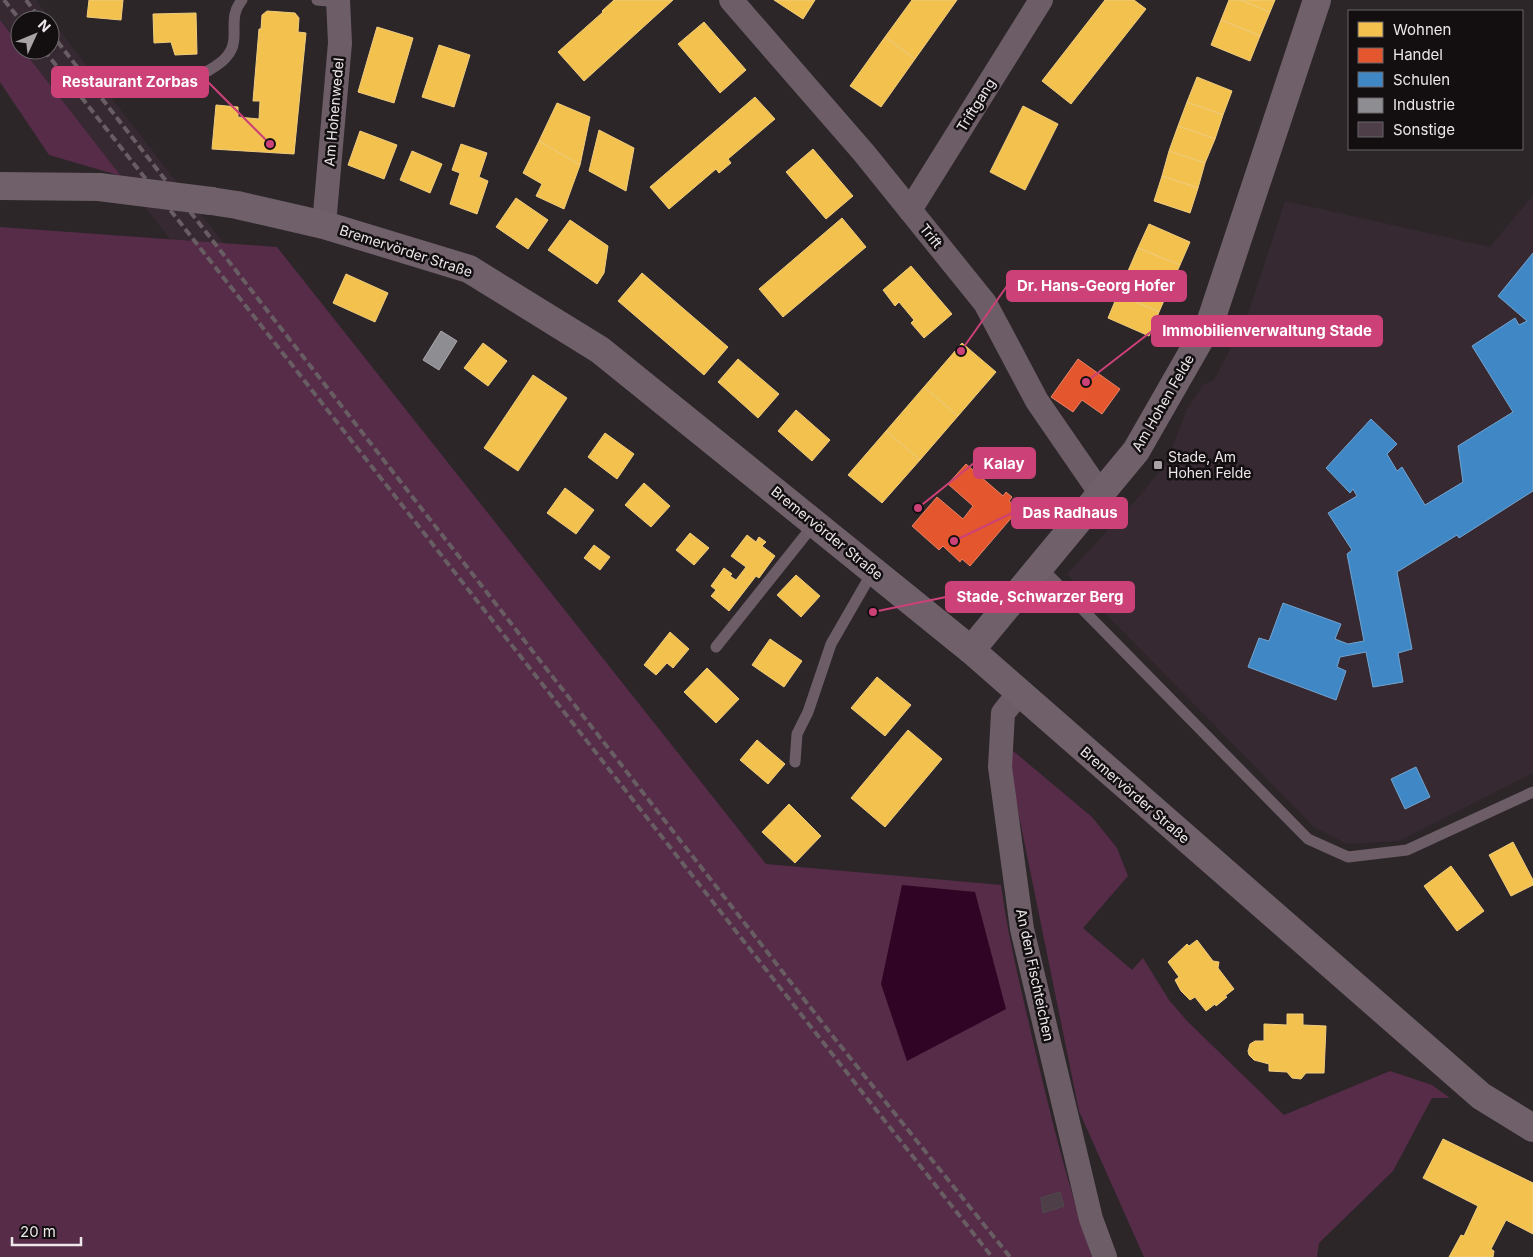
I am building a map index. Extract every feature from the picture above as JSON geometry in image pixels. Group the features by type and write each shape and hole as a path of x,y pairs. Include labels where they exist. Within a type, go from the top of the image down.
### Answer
{"main road":[{"name":"Am Hohen Felde","path":"971,650 1136,451 1212,320 1317,0"},
{"name":"Bremervörder Straße","path":"0,186 99,187 237,205 324,225 469,269 600,350 815,523 971,650 1011,703 1481,1096 1533,1128"}],"street":[{"name":"Trift","path":"731,0 864,152 984,303 1037,401 1101,494"},
{"name":"Triftgang","path":"910,210 1041,0"},
{"name":"Am Hohenwedel","path":"324,225 340,43 331,1"},
{"name":"An den Fischteichen","path":"1011,703 1000,767 1022,929 1091,1219 1105,1257"}],"lane":[{"path":"206,72 225,59 232,47 236,7 242,0"},
{"path":"716,647 815,523"},
{"path":"1040,566 1308,839 1348,857 1407,850 1533,792"},
{"path":"795,762 797,734 808,712 832,644 873,571"}],"shaded area":[{"path":"0,0 36,0 44,10 10,10 10,33 0,20"},
{"path":"0,20 10,33 10,60 31,60 121,176 49,155 0,82"},
{"path":"60,31 634,775 606,800 31,60 60,60"},
{"path":"1533,195 1533,773 1399,841 1347,844 1314,827 1067,574 1137,499 1166,464 1187,409 1203,385 1214,380 1248,314 1285,201 1490,247"},
{"path":"0,227 277,247 766,864 1001,885 1015,963 1046,1096 1067,1177 1092,1257 0,1257"},
{"path":"1012,750 1092,817 1117,848 1128,876 1083,928 1132,970 1143,958 1169,1000 1187,1021 1284,1115 1390,1071 1432,1085 1450,1098 1432,1098 1393,1171 1319,1243 1317,1257 1144,1257 1079,1111 1007,757"},
{"path":"902,885 975,892 1006,1009 907,1061 881,984"}],"building: Wohnen":[{"path":"89,0 123,0 121,20 87,17"},
{"path":"614,0 673,0 584,81 558,52"},
{"path":"774,0 815,0 803,19"},
{"path":"912,0 957,0 915,59 885,37"},
{"path":"1105,0 1134,0 1146,9 1071,104 1042,81"},
{"path":"1229,0 1241,0 1270,12 1260,36 1221,20"},
{"path":"1241,0 1275,0 1270,12"},
{"path":"267,11 295,13 299,18 298,32 306,33 294,154 212,149 216,105 238,107 238,117 259,119 260,101 253,101 259,29 261,29 262,15"},
{"path":"196,13 197,54 175,55 171,42 154,43 153,14"},
{"path":"1221,20 1260,36 1250,61 1211,45"},
{"path":"704,22 746,70 720,93 678,44"},
{"path":"377,27 413,38 394,103 358,92"},
{"path":"885,37 915,59 881,107 850,86"},
{"path":"439,45 470,55 454,107 422,97"},
{"path":"1197,77 1232,91 1223,115 1187,102"},
{"path":"755,97 775,119 728,159 731,163 719,173 716,169 669,209 650,187"},
{"path":"1187,102 1223,115 1215,139 1178,126"},
{"path":"557,103 590,117 580,165 539,141"},
{"path":"1023,106 1058,124 1025,190 990,172"},
{"path":"1178,126 1215,139 1205,163 1169,151"},
{"path":"599,130 634,148 626,191 589,171"},
{"path":"360,131 397,145 384,179 348,165"},
{"path":"539,141 580,165 564,209 536,196 542,184 523,173"},
{"path":"461,144 487,153 479,177 488,181 477,214 450,204 460,173 452,170"},
{"path":"813,149 853,196 826,219 786,172"},
{"path":"412,151 442,164 430,193 400,180"},
{"path":"1169,151 1205,163 1198,188 1162,176"},
{"path":"1162,176 1198,188 1190,213 1154,201"},
{"path":"516,198 548,220 528,249 496,227"},
{"path":"842,218 866,247 783,317 759,289"},
{"path":"570,220 608,246 604,273 597,284 548,250"},
{"path":"1149,224 1190,242 1180,265 1138,248"},
{"path":"1138,248 1180,265 1169,289 1128,271"},
{"path":"911,266 952,314 924,338 911,323 914,320 899,302 895,306 883,290"},
{"path":"1128,271 1169,289 1159,312 1118,294"},
{"path":"642,273 728,347 704,375 618,301"},
{"path":"346,274 388,293 375,322 333,303"},
{"path":"1118,294 1159,312 1149,336 1108,318"},
{"path":"483,343 507,361 488,386 464,368"},
{"path":"962,343 996,372 958,416 924,387"},
{"path":"738,359 779,394 758,418 718,382"},
{"path":"533,375 567,398 518,471 484,448"},
{"path":"924,387 958,416 920,460 886,431"},
{"path":"796,410 830,440 812,461 778,431"},
{"path":"886,431 920,460 882,503 848,475"},
{"path":"605,433 634,454 617,479 588,457"},
{"path":"644,483 670,506 651,527 625,505"},
{"path":"565,488 594,510 576,534 547,513"},
{"path":"690,533 709,548 694,565 676,550"},
{"path":"747,535 756,542 759,537 766,542 762,546 775,556 759,578 756,576 729,611 711,596 716,590 711,586 724,568 736,580 746,567 731,556"},
{"path":"594,545 610,557 600,570 584,558"},
{"path":"796,575 820,596 801,617 777,595"},
{"path":"670,632 689,649 673,668 667,663 656,675 644,665"},
{"path":"770,639 802,661 784,687 752,665"},
{"path":"707,668 739,699 716,723 684,692"},
{"path":"877,677 911,705 885,736 851,708"},
{"path":"908,730 942,759 885,827 851,798"},
{"path":"757,740 785,764 768,784 740,760"},
{"path":"789,804 821,836 795,863 762,832"},
{"path":"1513,842 1533,880 1533,885 1511,896 1489,855"},
{"path":"1451,866 1484,911 1457,931 1424,886"},
{"path":"1197,940 1213,961 1219,962 1218,968 1234,989 1216,1006 1215,1004 1206,1011 1195,997 1190,1000 1181,991 1175,980 1179,977 1168,962 1187,944 1189,946"},
{"path":"1287,1014 1303,1014 1303,1025 1326,1026 1324,1073 1306,1073 1301,1079 1292,1078 1287,1072 1269,1071 1269,1064 1254,1060 1249,1055 1250,1044 1255,1041 1264,1041 1264,1024 1287,1025"},
{"path":"1443,1139 1533,1183 1533,1234 1506,1220 1491,1249 1494,1251 1493,1257 1449,1257 1461,1235 1464,1236 1478,1206 1423,1178"}],"building: Handel":[{"path":"1078,359 1120,389 1102,414 1082,400 1073,412 1051,397"},
{"path":"966,464 1003,496 1006,492 1012,497 1009,501 1019,509 970,566 962,559 960,562 943,546 939,550 912,526 937,497 963,519 973,506 948,484"}],"building: Schulen":[{"path":"1533,253 1533,491 1459,538 1457,535 1397,572 1412,649 1398,653 1403,682 1373,687 1366,652 1340,657 1337,667 1346,671 1336,700 1248,667 1259,638 1269,641 1283,603 1341,624 1335,639 1348,644 1364,641 1347,554 1352,550 1328,513 1357,496 1353,489 1350,493 1326,468 1371,419 1397,444 1387,454 1397,471 1402,467 1425,505 1463,482 1458,446 1513,412 1472,346 1515,318 1519,325 1527,321 1498,296"},
{"path":"1416,767 1430,797 1405,809 1391,779"}],"building: Industrie":[{"path":"441,331 457,341 439,370 423,360"}],"building: Sonstige":[{"path":"1060,1192 1064,1206 1043,1213 1041,1198"}],"railway":[{"path":"4,0 12,10"},
{"path":"26,0 34,10"},
{"path":"60,45 835,1039 1010,1257"},
{"path":"52,60 992,1257"}],"place":[{"name":"Restaurant Zorbas","path":"270,144"},
{"name":"Dr. Hans-Georg Hofer","path":"961,351"},
{"name":"Immobilienverwaltung Stade","path":"1086,382"},
{"name":"Stade, Am Hohen Felde","path":"1158,465"},
{"name":"Kalay","path":"918,508"},
{"name":"Das Radhaus","path":"954,541"},
{"name":"Stade, Schwarzer Berg","path":"873,612"}]}
